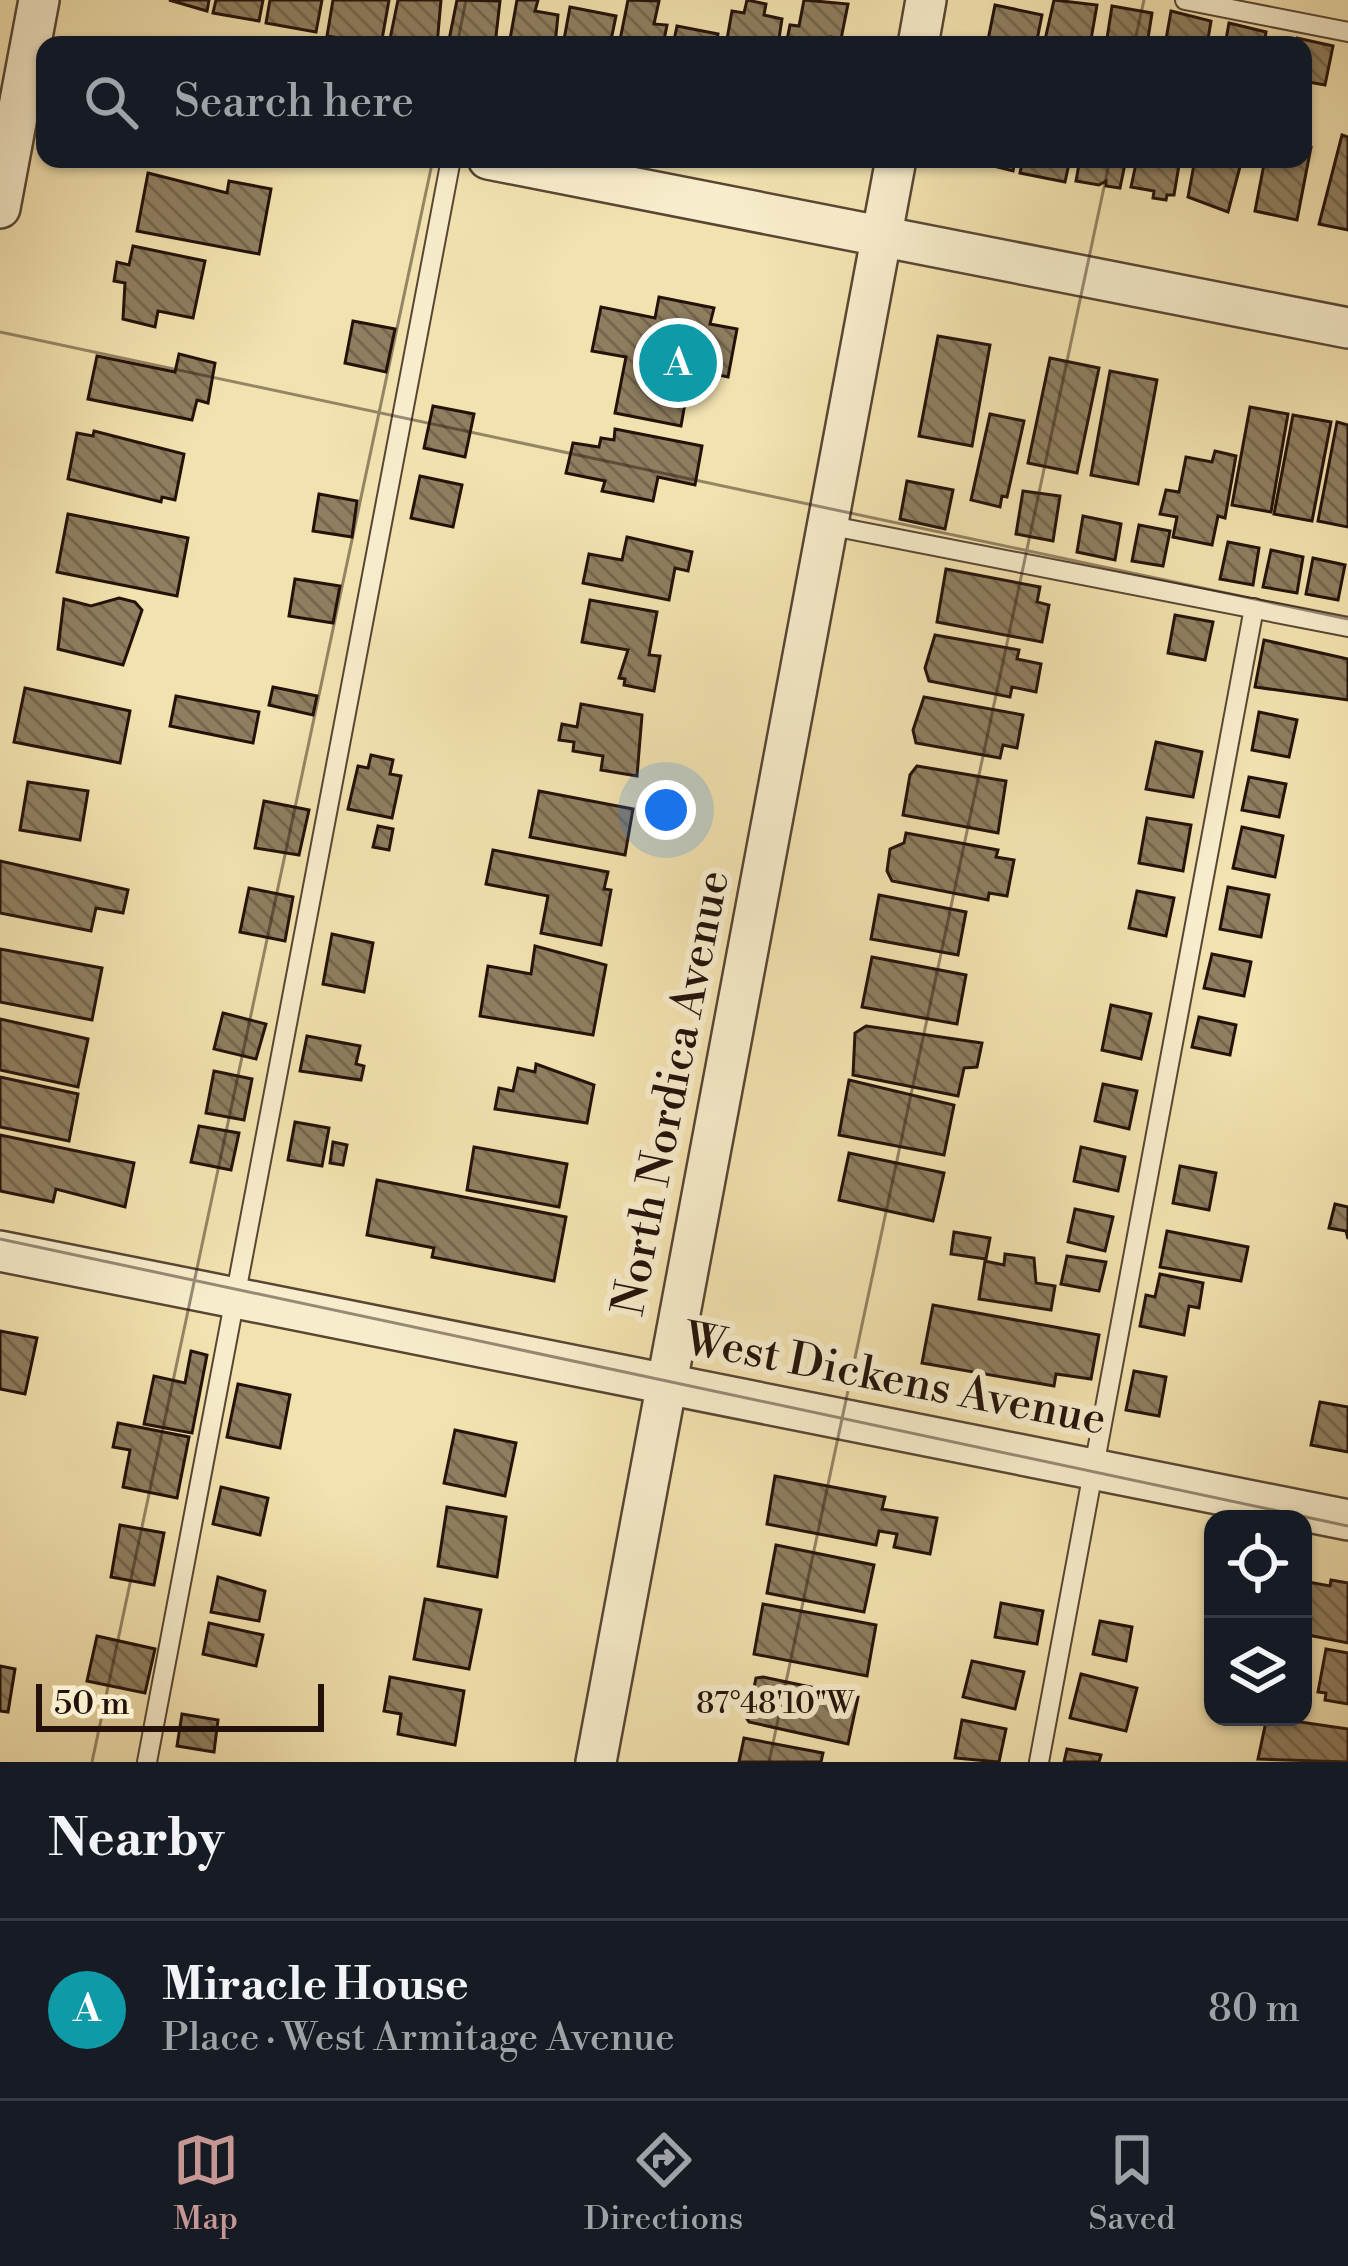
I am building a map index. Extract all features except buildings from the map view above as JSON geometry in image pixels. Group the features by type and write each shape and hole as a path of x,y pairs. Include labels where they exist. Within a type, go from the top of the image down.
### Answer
{"street":[{"path":"0,208 39,0"},
{"path":"920,36 926,0"},
{"path":"534,168 1348,328"},
{"name":"North Nordica Avenue","path":"596,1762 894,168"},
{"name":"West Dickens Avenue","path":"0,1251 1348,1520"}],"lane":[{"path":"1185,0 1348,32"},
{"path":"147,1762 449,168"},
{"path":"827,525 1348,626"},
{"path":"1039,1762 1254,608"}],"place":[{"name":"Miracle House","path":"678,363"}]}
